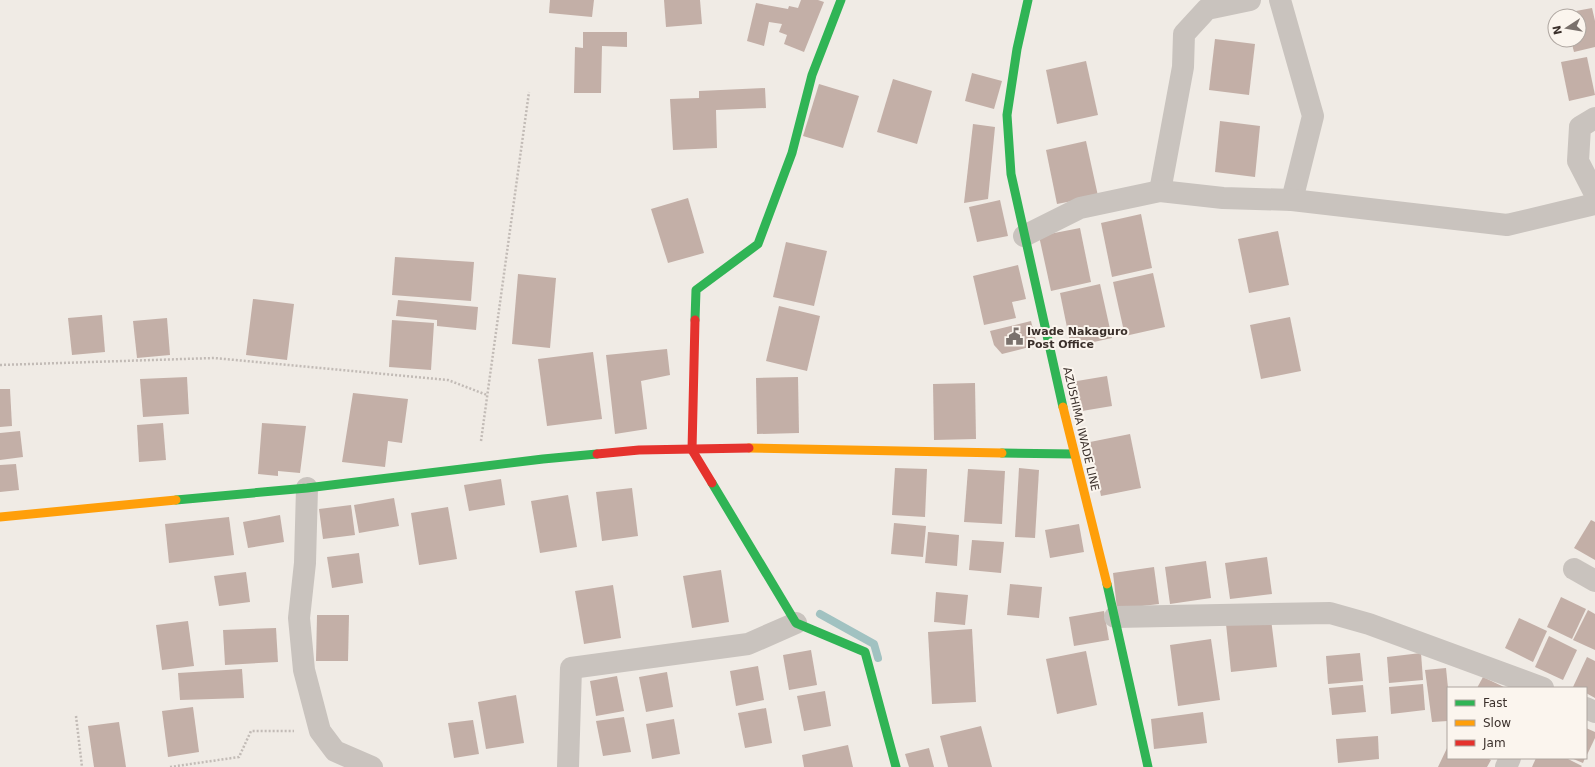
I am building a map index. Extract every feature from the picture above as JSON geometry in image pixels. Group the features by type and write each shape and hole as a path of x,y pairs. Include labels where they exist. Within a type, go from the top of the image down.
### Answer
{"street":[{"path":"841,0 812,75 792,153 758,244 696,290 692,450 796,623 865,652 896,767"},
{"name":"AZUSHIMA IWADE LINE","path":"1028,0 1017,49 1007,115 1011,174 1074,454 1115,618 1148,767"},
{"path":"1160,191 1183,67 1184,34 1207,9 1250,0"},
{"path":"1280,0 1313,116 1292,200"},
{"path":"1595,118 1580,127 1578,161 1595,194"},
{"path":"1024,236 1080,208 1160,191 1223,198 1292,200 1507,225 1595,204"},
{"path":"0,517 307,488 477,467 639,450 782,448 1074,454"},
{"path":"307,488 306,563 299,618 304,670 320,731 335,751 372,767"},
{"path":"1574,569 1595,581"},
{"path":"1115,618 1330,613 1370,624 1540,687"},
{"path":"568,767 571,668 748,644 796,623"}],"path":[{"path":"477,467 529,92"},
{"path":"0,365 214,358 448,380 487,395"},
{"path":"76,716 82,767"},
{"path":"170,767 239,758 251,731 320,731"}],"building":[{"path":"550,0 594,0 592,17 549,13"},
{"path":"664,0 700,0 702,24 666,27"},
{"path":"801,0 818,0 824,2 804,52 784,44 787,35 779,32 782,24 769,22 764,46 747,41 756,3 788,9 789,6 798,8"},
{"path":"1592,8 1595,21 1595,47 1574,52 1573,48 1587,48 1587,9"},
{"path":"583,32 627,32 627,47 602,46 601,93 574,93 575,47 583,48"},
{"path":"1215,39 1255,44 1249,95 1209,90"},
{"path":"1587,57 1595,95 1569,101 1561,62"},
{"path":"1086,61 1098,115 1057,124 1046,70"},
{"path":"972,73 1002,81 994,109 965,101"},
{"path":"893,79 932,91 917,144 877,132"},
{"path":"819,84 859,96 843,148 803,136"},
{"path":"765,88 766,108 716,110 717,148 673,150 670,99 699,98 699,91"},
{"path":"1220,121 1260,126 1255,177 1215,172"},
{"path":"973,124 995,127 988,199 964,203"},
{"path":"1086,141 1098,196 1057,204 1046,150"},
{"path":"688,198 704,253 668,263 651,209"},
{"path":"1000,200 1008,236 977,242 969,207"},
{"path":"1141,214 1152,268 1112,277 1101,223"},
{"path":"1080,228 1091,282 1051,291 1039,236"},
{"path":"1278,231 1289,285 1249,293 1238,239"},
{"path":"786,242 827,251 814,306 773,297"},
{"path":"395,257 474,262 471,301 392,295"},
{"path":"1018,265 1026,299 1012,302 1016,318 984,325 973,276"},
{"path":"1153,273 1165,327 1125,336 1113,282"},
{"path":"518,274 556,278 550,348 512,344"},
{"path":"1100,284 1112,338 1071,347 1060,293"},
{"path":"253,299 294,304 287,360 246,355"},
{"path":"398,300 478,307 476,330 437,326 437,320 396,316"},
{"path":"779,306 820,316 807,371 766,361"},
{"path":"102,315 105,352 72,355 68,318"},
{"path":"1290,317 1301,371 1261,379 1250,325"},
{"path":"167,318 170,355 137,358 133,321"},
{"path":"392,320 434,323 431,370 389,367"},
{"path":"1031,321 1037,345 1002,354 994,345 990,331"},
{"path":"667,349 670,375 641,381 647,429 615,434 606,355"},
{"path":"593,352 602,419 547,426 538,359"},
{"path":"1107,376 1112,406 1076,412 1071,382"},
{"path":"187,377 189,414 143,417 140,379"},
{"path":"798,377 799,433 757,434 756,378"},
{"path":"975,383 976,439 934,440 933,384"},
{"path":"0,389 10,389 12,426 0,427"},
{"path":"353,393 408,399 402,443 388,441 385,467 342,462"},
{"path":"163,423 166,460 139,462 137,425"},
{"path":"262,423 306,426 300,473 278,471 278,476 258,474"},
{"path":"20,431 23,457 0,460 0,433"},
{"path":"1130,434 1141,488 1101,496 1090,442"},
{"path":"16,464 19,490 0,492 0,465"},
{"path":"895,468 927,469 925,517 892,515"},
{"path":"1019,468 1039,470 1035,538 1015,537"},
{"path":"968,469 1005,471 1002,524 964,522"},
{"path":"501,479 505,505 469,511 464,485"},
{"path":"632,488 638,536 602,541 596,492"},
{"path":"568,495 577,547 540,553 531,501"},
{"path":"394,498 399,526 359,533 354,505"},
{"path":"351,505 355,535 323,539 319,509"},
{"path":"448,507 457,559 419,565 411,513"},
{"path":"280,515 284,542 248,548 243,522"},
{"path":"229,517 234,555 169,563 165,524"},
{"path":"1591,520 1595,522 1595,560 1574,548"},
{"path":"894,523 926,526 923,557 891,554"},
{"path":"1079,524 1084,552 1050,558 1045,530"},
{"path":"928,532 959,535 957,566 925,563"},
{"path":"972,540 1004,542 1001,573 969,570"},
{"path":"359,553 363,583 332,588 327,557"},
{"path":"1267,557 1272,594 1230,599 1225,563"},
{"path":"1206,561 1211,598 1170,604 1165,567"},
{"path":"1154,567 1159,604 1117,609 1113,573"},
{"path":"721,570 729,622 692,628 683,576"},
{"path":"246,572 250,602 219,606 214,576"},
{"path":"1010,584 1042,587 1039,618 1007,615"},
{"path":"613,585 621,638 584,644 575,591"},
{"path":"936,592 968,595 965,625 934,622"},
{"path":"1561,597 1586,609 1572,639 1547,627"},
{"path":"1588,610 1595,614 1595,650 1573,640"},
{"path":"1104,611 1109,640 1074,646 1069,617"},
{"path":"317,615 349,615 348,661 316,661"},
{"path":"1519,618 1547,631 1533,662 1505,648"},
{"path":"1271,619 1277,667 1231,672 1226,624"},
{"path":"188,621 194,666 162,670 156,625"},
{"path":"276,628 278,662 225,665 223,630"},
{"path":"972,629 976,702 932,704 928,632"},
{"path":"1549,636 1577,650 1563,680 1535,667"},
{"path":"1211,639 1220,700 1178,706 1170,645"},
{"path":"811,650 817,685 789,690 783,655"},
{"path":"1086,651 1097,705 1057,714 1046,659"},
{"path":"1360,653 1363,681 1328,684 1326,656"},
{"path":"1421,653 1423,680 1389,683 1387,657"},
{"path":"1587,657 1595,661 1595,698 1587,694 1587,687 1573,687"},
{"path":"758,666 764,700 736,706 730,671"},
{"path":"1446,668 1448,687 1447,721 1432,722 1425,670"},
{"path":"242,669 244,698 180,700 178,673"},
{"path":"667,672 673,707 646,712 639,677"},
{"path":"617,676 624,711 596,716 590,681"},
{"path":"1483,677 1504,687 1478,687"},
{"path":"1423,684 1425,710 1391,714 1389,687"},
{"path":"1363,685 1366,712 1332,715 1329,688"},
{"path":"825,691 831,726 804,731 797,696"},
{"path":"516,695 524,743 486,749 478,702"},
{"path":"193,707 199,752 168,757 162,711"},
{"path":"766,708 772,743 745,748 738,713"},
{"path":"1203,712 1207,743 1154,749 1151,719"},
{"path":"624,717 631,752 603,756 596,721"},
{"path":"674,719 680,754 652,759 646,724"},
{"path":"473,720 479,754 454,758 448,723"},
{"path":"119,722 126,767 94,767 88,726"},
{"path":"981,726 992,767 948,767 940,736"},
{"path":"1587,728 1595,732 1595,738 1587,755"},
{"path":"1378,736 1379,759 1338,763 1336,739"},
{"path":"848,745 853,767 804,767 802,755"},
{"path":"929,748 934,767 909,767 905,754"},
{"path":"1447,748 1447,759 1491,760 1487,767 1438,767"},
{"path":"1536,759 1568,759 1582,766 1581,767 1532,767"},
{"path":"1573,759 1585,759 1583,763"}],"waterway":[{"path":"820,614 874,644 878,658"}],"traffic: fast":[{"path":"695,320 696,290 758,244 792,153 812,75 841,0"},
{"path":"1028,0 1017,49 1007,115 1011,174 1063,407"},
{"path":"1002,453 1074,454"},
{"path":"176,500 307,488 543,459 597,454"},
{"path":"712,483 796,623 865,652 896,767"},
{"path":"1107,584 1148,767"}],"traffic: slow":[{"path":"1063,407 1107,584"},
{"path":"749,448 1002,453"},
{"path":"0,517 176,500"}],"traffic: jam":[{"path":"695,320 692,450 712,483"},
{"path":"597,454 639,450 749,448"}],"place":[{"name":"Iwade Nakaguro Post Office","path":"1014,337"}]}
